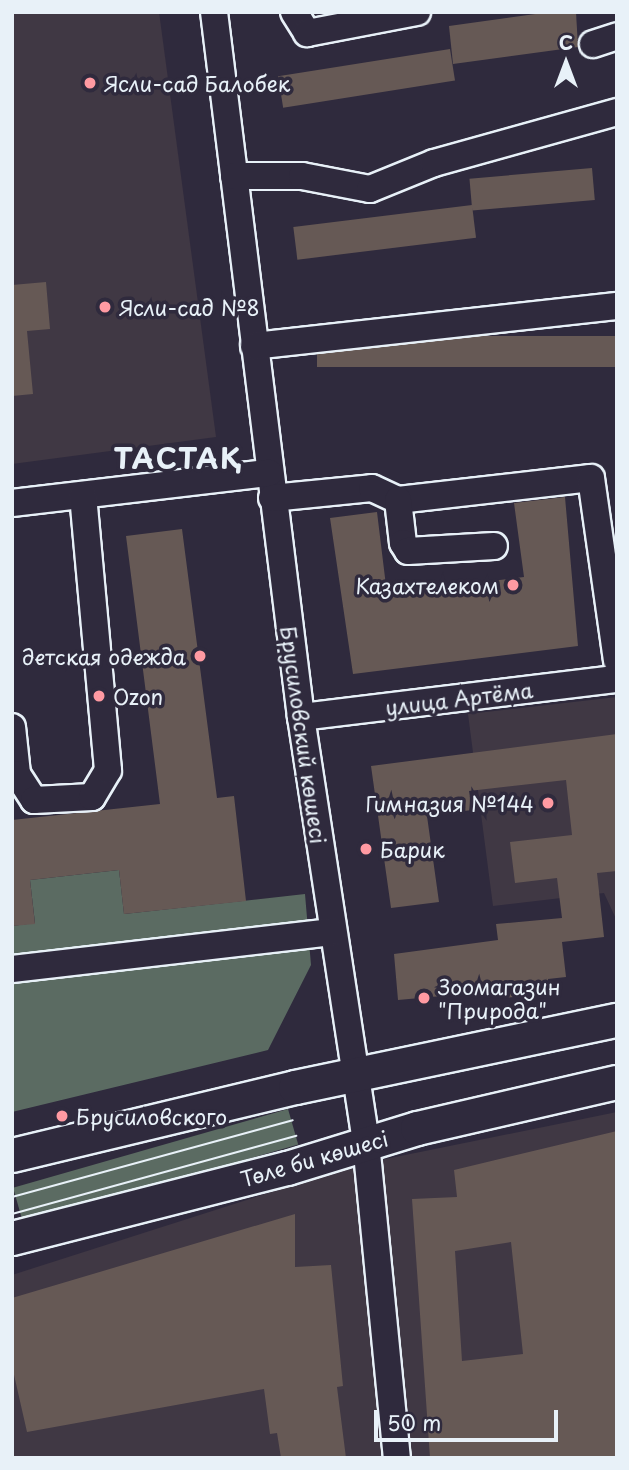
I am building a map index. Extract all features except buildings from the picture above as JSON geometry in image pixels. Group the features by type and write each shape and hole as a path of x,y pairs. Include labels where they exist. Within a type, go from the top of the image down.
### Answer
{"main road":[{"path":"12,1155 354,1075 617,1020"},
{"name":"Төле би көшесі","path":"12,1238 287,1168 366,1143 617,1082"}],"street":[{"name":"Брусиловский көшесі","path":"214,12 301,718 366,1143 397,1458"},
{"path":"294,12 307,33 417,12"},
{"path":"234,176 302,176 370,189 434,163 617,111"},
{"path":"254,346 617,306"},
{"path":"12,503 83,495 271,486 372,488 398,500 591,478 617,660"},
{"path":"12,727 17,774 34,800 92,797 108,770 83,495"},
{"path":"398,500 403,543 408,551 494,546"},
{"name":"улица Артёма","path":"301,718 617,679"},
{"path":"12,969 332,932"}],"shaded area":[{"name":"Ясли-сад №8","path":"12,12 159,12 216,437 12,464"},
{"name":"Гимназия №144","path":"617,697 617,921 604,893 493,906 468,714"},
{"path":"617,1112 617,1458 12,1458 12,1275 356,1165"}],"green space":[{"path":"119,870 124,914 305,894 311,965 268,1050 12,1112 12,926 35,923 30,880"},
{"path":"288,1109 298,1145 23,1223 13,1188"}],"tram line":[{"path":"12,1197 293,1120"},
{"path":"12,1214 296,1136"}],"place":[{"name":"Ясли-сад Балобек","path":"90,83"},
{"name":"Ясли-сад №8","path":"105,307"},
{"name":"Казахтелеком","path":"513,585"},
{"name":"детская одежда","path":"200,656"},
{"name":"Ozon","path":"99,696"},
{"name":"Гимназия №144","path":"548,803"},
{"name":"Барик","path":"366,849"},
{"name":"Зоомагазин \"Природа\"","path":"424,998"},
{"name":"Брусиловского","path":"62,1116"}],"district":[{"name":"ТАСТАҚ","path":"178,458"}]}
